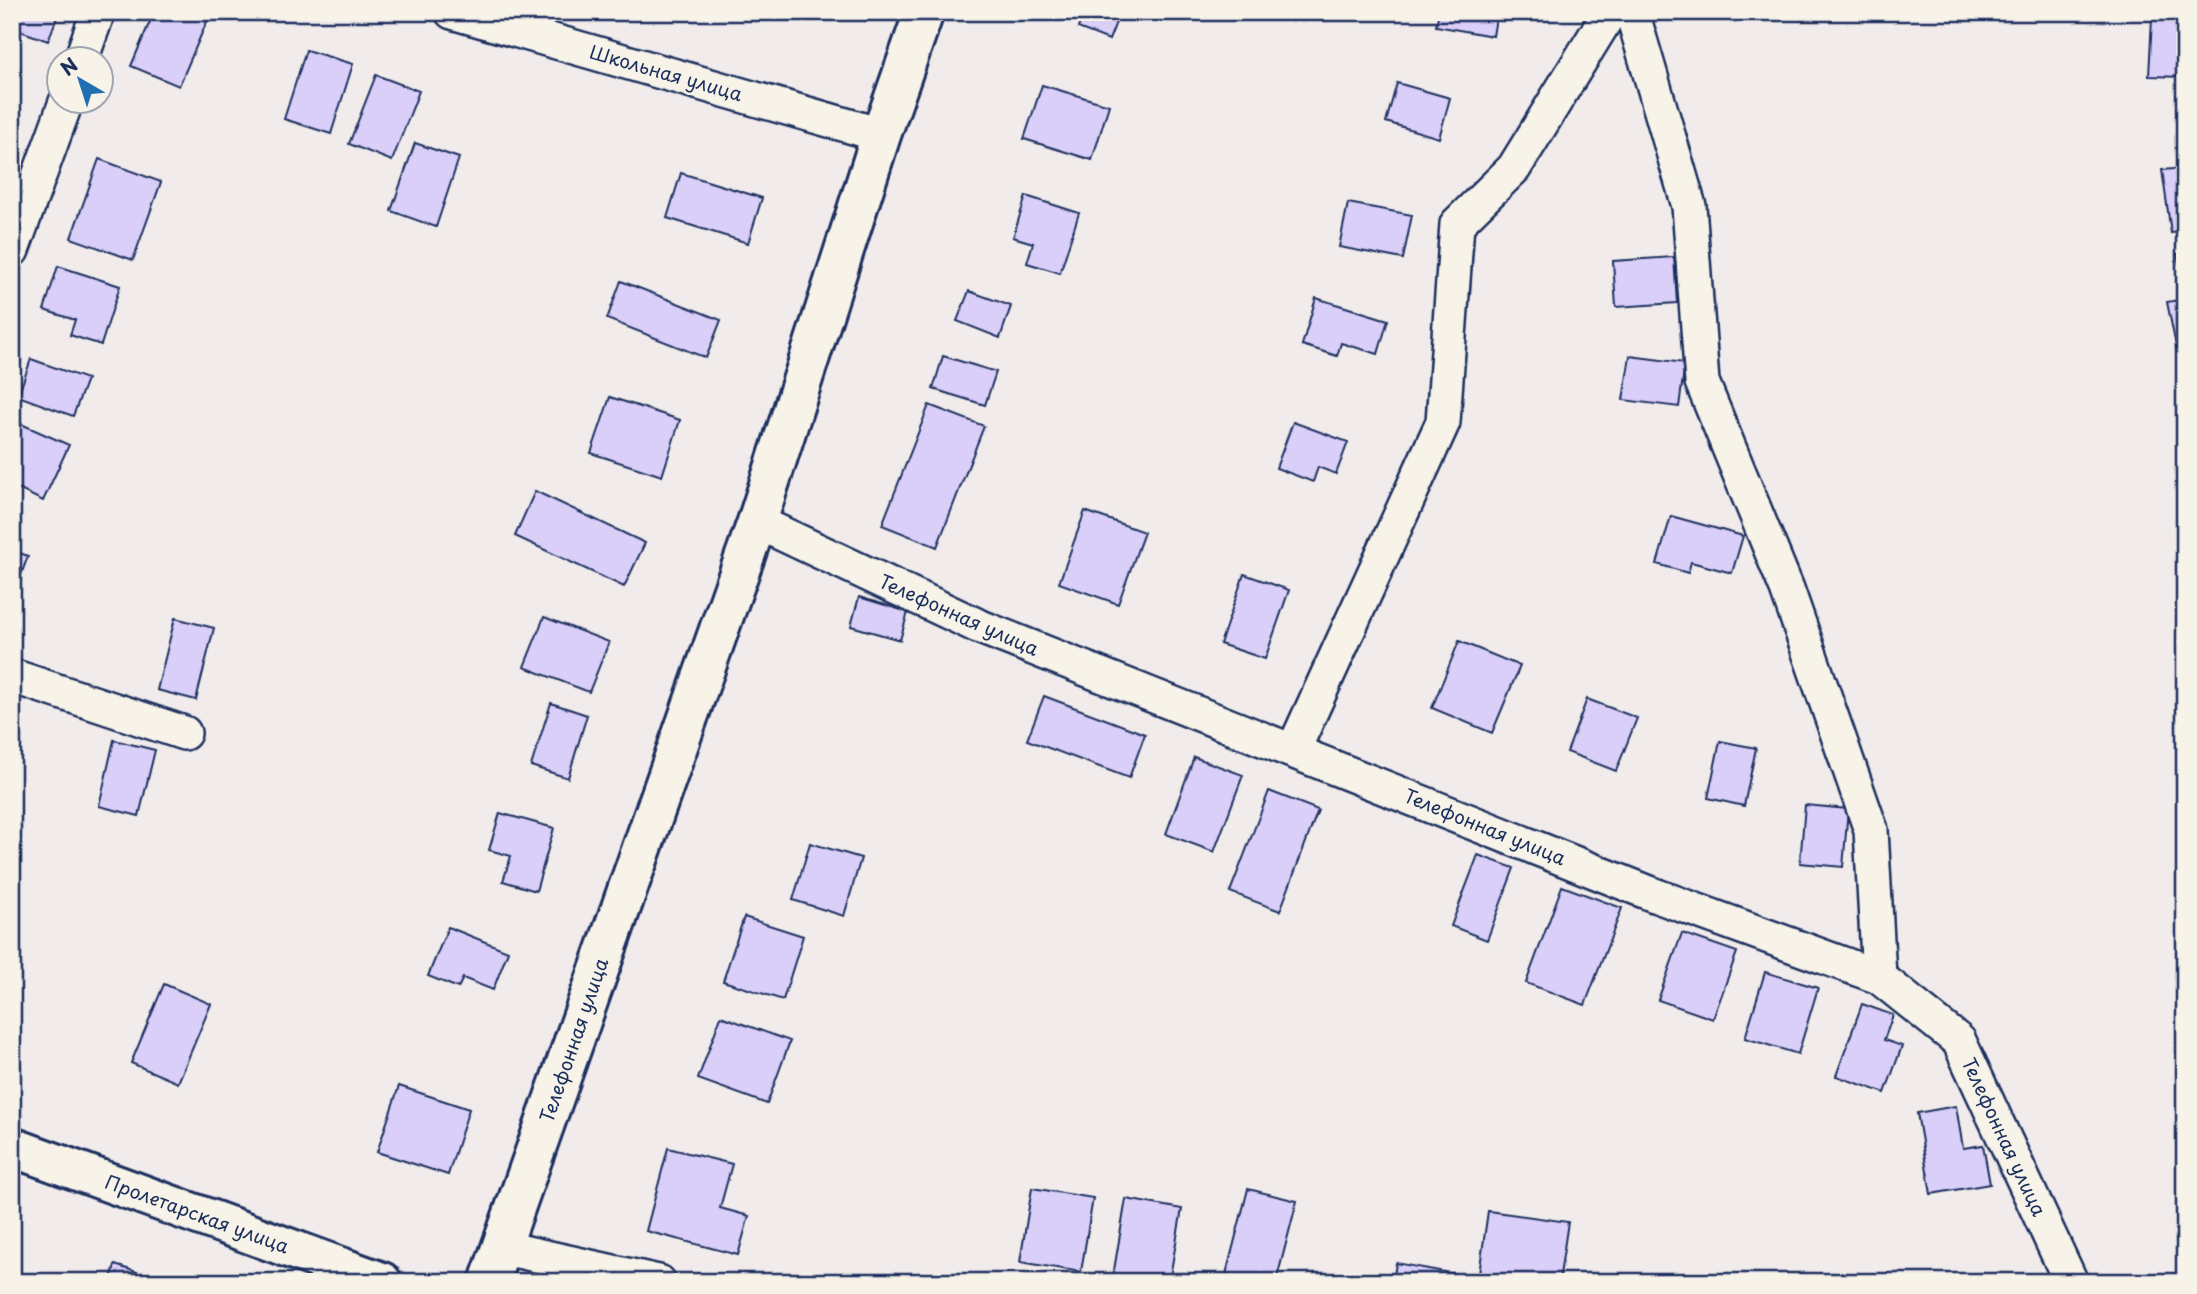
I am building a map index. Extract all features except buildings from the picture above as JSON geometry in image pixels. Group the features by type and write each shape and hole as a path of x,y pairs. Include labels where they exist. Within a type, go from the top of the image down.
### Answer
{"street":[{"path":"86,46 98,12"},
{"name":"Школьная улица","path":"452,12 881,135"},
{"name":"Телефонная улица","path":"495,1264 757,522 881,135 925,12"},
{"path":"1293,751 1443,422 1457,224 1514,168 1610,12"},
{"path":"1632,12 1689,206 1702,382 1787,589 1871,830 1879,977"},
{"path":"12,250 61,116"},
{"name":"Телефонная улица","path":"757,522 978,626 1657,896 1879,977 1959,1041 2071,1282"},
{"path":"12,676 184,733"},
{"name":"Пролетарская улица","path":"12,1147 382,1282"},
{"path":"495,1264 659,1282"}]}
